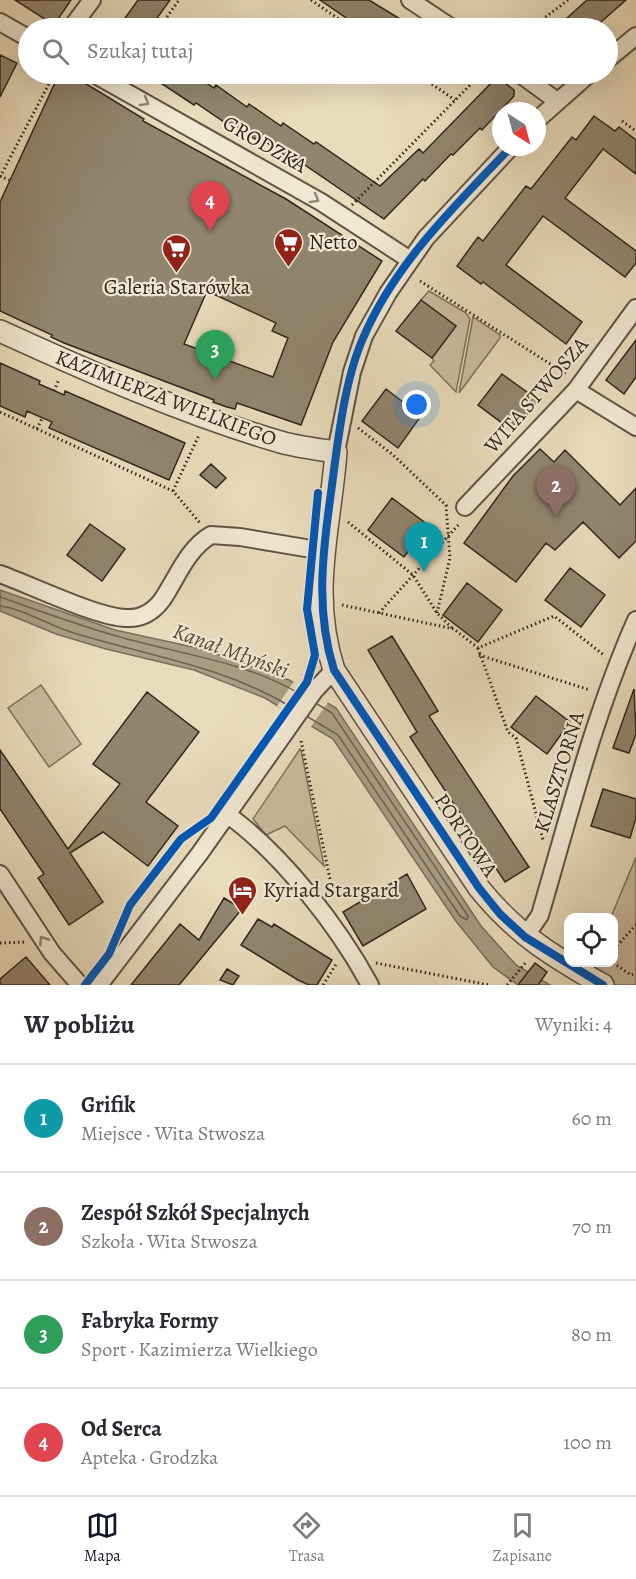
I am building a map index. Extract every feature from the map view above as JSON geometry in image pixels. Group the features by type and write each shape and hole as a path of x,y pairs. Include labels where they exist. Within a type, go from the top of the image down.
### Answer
{"street":[{"path":"78,18 92,0"},
{"path":"410,0 438,18"},
{"path":"0,21 18,32"},
{"path":"618,51 636,36"},
{"name":"GRODZKA","path":"112,84 321,202 410,260"},
{"path":"534,84 557,101"},
{"path":"546,111 577,84"},
{"path":"336,452 352,372 364,336 410,260 454,207 502,156"},
{"name":"WITA STWOSZA","path":"464,514 578,386 636,309"},
{"name":"KAZIMIERZA WIELKIEGO","path":"0,331 141,392 224,423 279,442 336,452"},
{"path":"578,386 636,427"},
{"name":"PORTOWA","path":"336,452 323,551 321,609 327,647 334,670 479,888 500,914 525,937 603,985"},
{"path":"0,574 70,601 128,618 143,616 153,610 193,551 211,535 240,537 323,551"},
{"name":"KLASZTORNA","path":"525,937 540,915 606,695 616,665 636,620"},
{"path":"99,985 228,815 315,690 334,670"},
{"path":"228,815 243,826 303,889 357,961 370,985"},
{"path":"0,874 52,952 80,985"}],"path":[{"path":"166,18 179,0"},
{"path":"311,0 337,18"},
{"path":"544,18 568,0"},
{"path":"9,180 0,176 49,84"},
{"path":"432,84 455,100"},
{"path":"347,210 471,84"},
{"path":"622,121 636,131"},
{"path":"420,281 578,386"},
{"path":"54,390 59,379"},
{"path":"0,412 173,491 202,525"},
{"path":"37,429 42,418"},
{"path":"356,426 392,454 446,505 464,514 448,536 379,613"},
{"path":"173,491 199,435"},
{"path":"437,613 450,558 446,505"},
{"path":"348,522 413,575 437,613 478,648 508,732 516,738 543,841"},
{"path":"342,605 454,629"},
{"path":"478,648 554,616 616,665"},
{"path":"479,654 606,695"},
{"path":"301,741 336,906 331,924"},
{"path":"618,945 636,925"},
{"path":"0,943 28,942"},
{"path":"323,985 338,962 357,961 489,985"},
{"path":"508,983 527,961"},
{"path":"618,966 631,975 636,973"}],"shaded area":[{"path":"429,291 466,313 470,319 456,392 430,365 434,361 432,358 456,326 421,300"},
{"path":"473,317 500,335 500,338 459,393"},
{"path":"41,685 81,744 49,767 8,708"},
{"path":"300,749 324,866 285,826 266,835 253,819"},
{"path":"636,857 636,985 610,985 588,972 590,967 618,967 618,913 613,913"}],"water":[{"path":"0,590 115,630 202,649 237,661 289,680 336,708 481,926 516,965 550,985 518,985 493,967 455,920 333,739 265,698 194,670 106,649 56,634 0,611"}],"pier":[{"path":"295,680 329,701 310,728 277,706"}],"building":[{"path":"15,0 71,0 59,18 43,18"},
{"path":"138,0 170,0 157,18 125,18"},
{"path":"320,0 369,0 399,18 346,18"},
{"path":"587,0 626,0 605,18 567,18"},
{"path":"0,55 17,63 0,97"},
{"path":"54,84 86,84 144,119 143,121 286,199 382,261 333,342 301,425 237,403 235,409 213,402 214,400 64,343 0,311 0,202","holes":["207,291 276,323 272,331 288,338 273,377 184,344"]},
{"path":"162,84 208,84 214,88 216,85 247,107 249,104 281,126 283,123 314,144 316,142 380,186 419,149 423,153 490,84 506,84 514,90 514,96 508,102 492,102 492,119 453,155 451,154 425,181 423,179 384,219 296,159 294,162 263,140 261,143 196,103 194,105"},
{"path":"594,116 615,131 619,127 636,140 636,174 603,149 565,198 636,251 636,263 625,277 543,216 506,265 582,322 566,344 483,282 481,284 457,266 478,237 483,241 526,186 531,189 572,137 576,140"},
{"path":"421,300 456,326 432,358 396,331"},
{"path":"636,340 636,377 624,394 606,380"},
{"path":"0,363 64,395 65,391 185,443 169,480 49,428 52,422 27,411 25,417 0,406"},
{"path":"502,374 538,400 514,432 478,405"},
{"path":"386,389 421,416 398,448 362,421"},
{"path":"540,449 554,462 565,450 620,505 636,488 636,541 619,558 583,522 555,550 546,543 516,582 464,543 513,476"},
{"path":"211,464 226,478 216,488 200,475"},
{"path":"392,498 428,525 404,557 368,530"},
{"path":"90,524 125,549 102,581 67,555"},
{"path":"570,568 605,595 581,627 545,600"},
{"path":"467,583 502,610 478,642 443,615"},
{"path":"392,636 438,711 429,716 529,867 505,882 410,737 417,732 368,650"},
{"path":"634,689 636,734 629,753 613,748"},
{"path":"147,692 199,732 146,802 178,826 148,866 103,832 70,853 103,902 69,925 38,878 44,874 0,809 0,750 68,849 120,784 93,764"},
{"path":"536,696 570,722 547,754 511,727"},
{"path":"603,789 636,799 636,818 630,838 591,826"},
{"path":"407,874 426,909 363,946 343,912"},
{"path":"224,898 242,909 179,985 131,985 180,924 199,940"},
{"path":"258,919 272,927 274,924 332,960 317,985 309,985 298,980 241,945"},
{"path":"26,957 50,985 0,985 0,979"},
{"path":"535,963 547,972 538,985 518,985"},
{"path":"227,969 239,976 233,985 220,980"}],"cycle path":[{"path":"502,156 449,212 410,259 377,309 357,354 342,416 327,522 322,585 325,628 334,670 479,888 500,914 525,937 603,985"},
{"path":"85,985 109,954 130,905 181,839 211,818 307,682 315,655 307,609 318,493"}],"place":[{"name":"Od Serca","path":"210,231"},
{"name":"Netto","path":"288,268"},
{"name":"Galeria Starówka","path":"177,274"},
{"name":"Fabryka Formy","path":"215,380"},
{"name":"Zespół Szkół Specjalnych","path":"556,516"},
{"name":"Grifik","path":"424,572"},
{"name":"Kyriad Stargard","path":"242,916"}],"water label":[{"name":"Kanał Młyński","path":"231,650"}]}
